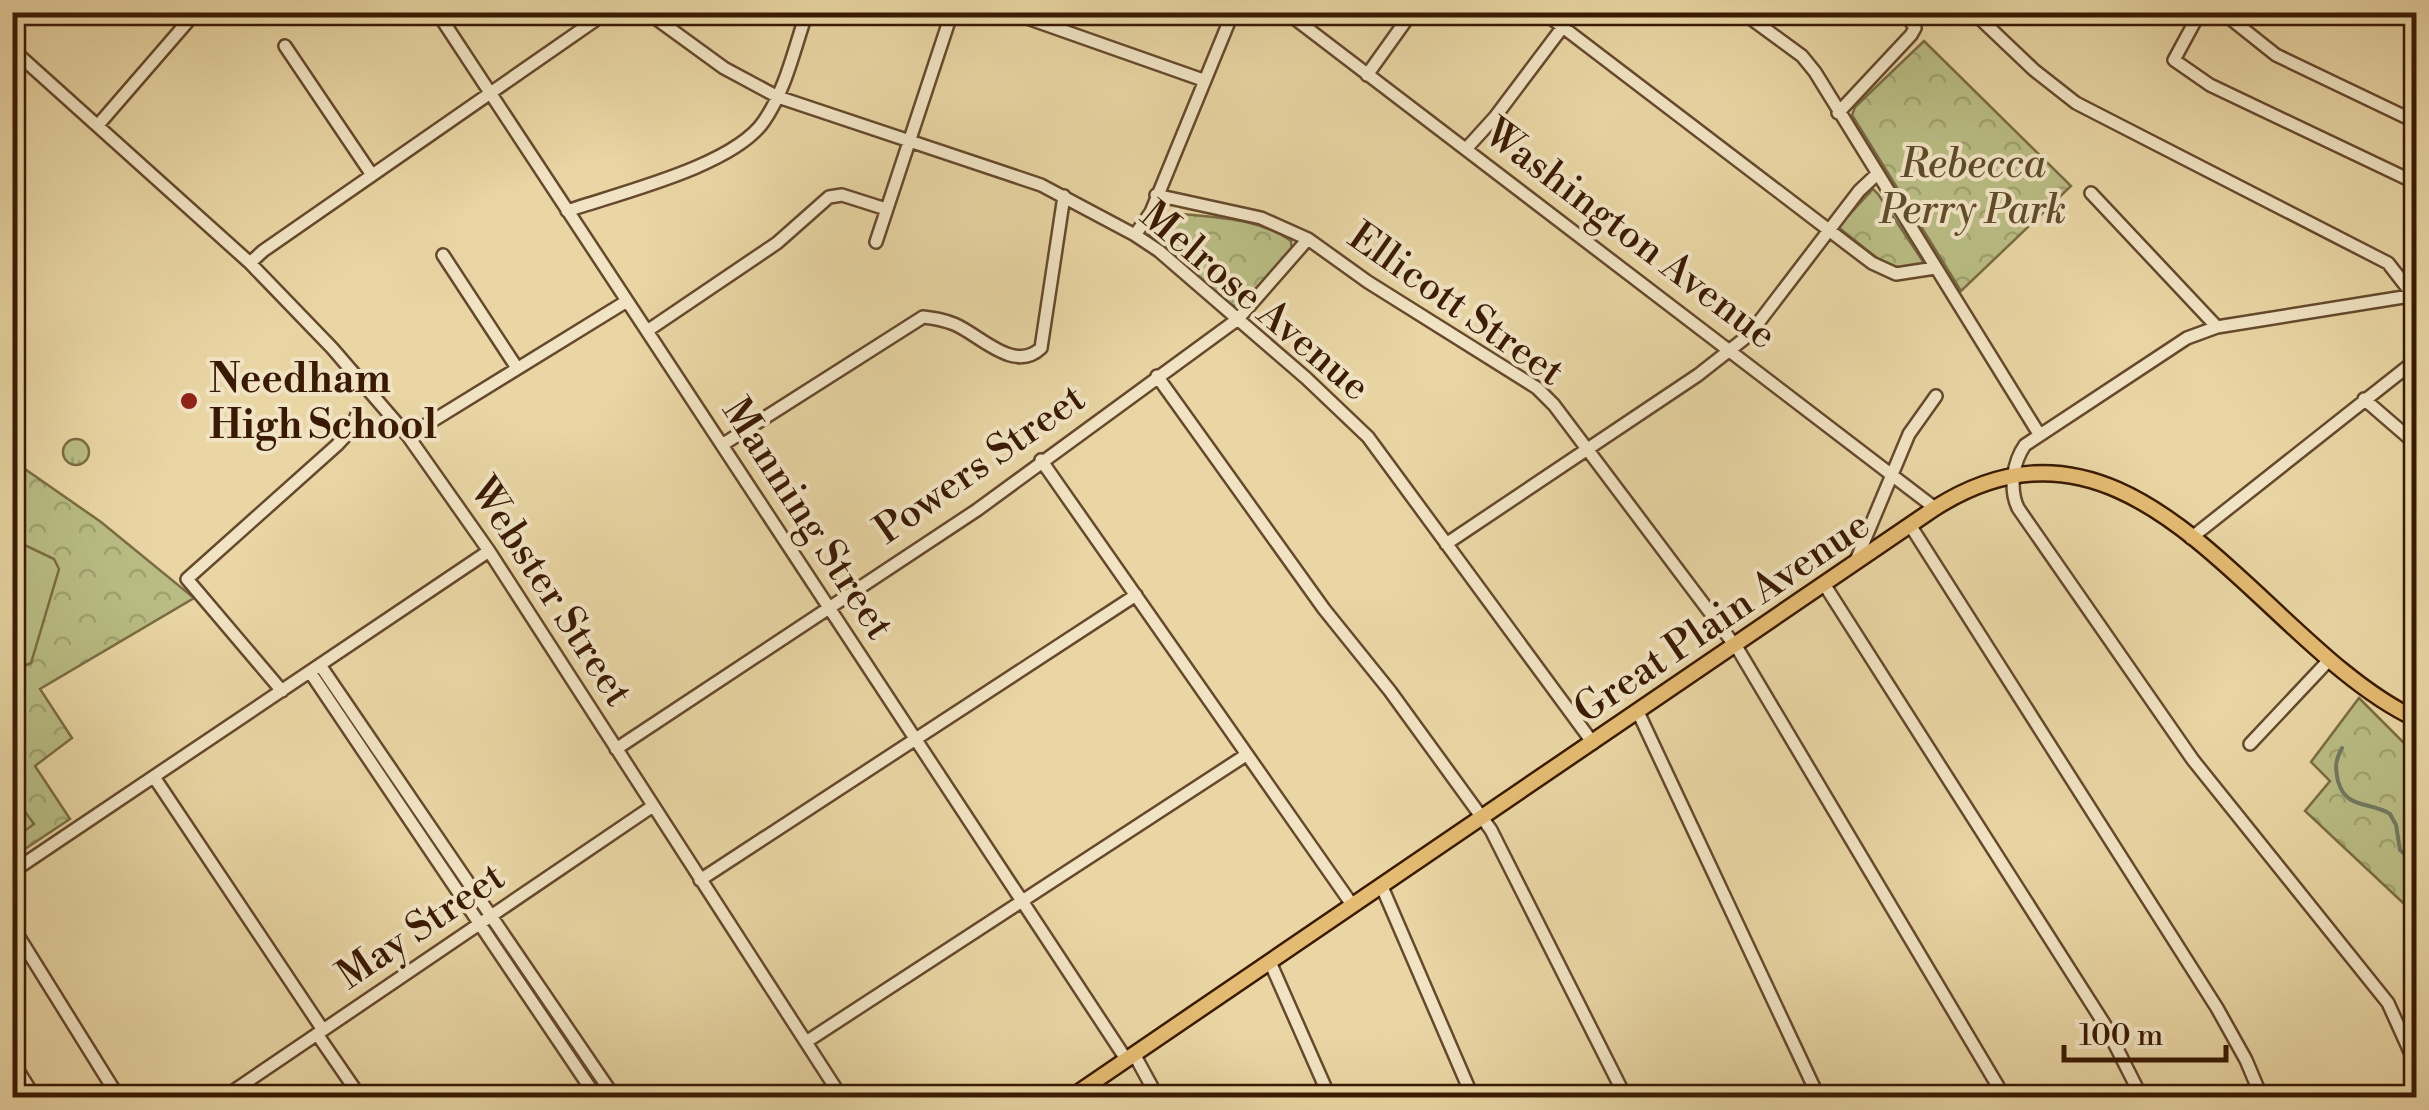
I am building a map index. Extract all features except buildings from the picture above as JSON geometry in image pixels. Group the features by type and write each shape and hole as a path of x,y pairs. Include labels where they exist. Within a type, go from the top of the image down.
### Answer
{"main road":[{"name":"Great Plain Avenue","path":"1070,1098 1936,508 1970,489 2014,476 2062,474 2102,482 2150,505 2380,700 2416,719"}],"street":[{"path":"98,124 196,12"},
{"name":"Manning Street","path":"437,12 1022,901 1158,1098"},
{"path":"250,263 606,12"},
{"name":"Melrose Avenue","path":"648,12 724,68 778,97 1008,173 1064,196 1135,234 1352,420 1594,742"},
{"path":"567,210 717,158 741,145 762,126 778,97 808,12"},
{"path":"876,242 952,12"},
{"path":"1010,12 1203,80"},
{"path":"1135,234 1151,212 1233,12"},
{"name":"Washington Avenue","path":"1286,12 1936,508"},
{"path":"1367,76 1412,12"},
{"path":"1543,12 1885,271 1908,274 1935,268"},
{"path":"1466,149 1495,118 1574,12"},
{"path":"1742,12 1802,56 1815,72 2039,434"},
{"path":"1974,12 2034,70 2076,103 2348,240 2388,263 2416,296"},
{"path":"2200,12 2174,60 2210,85 2416,183"},
{"path":"2222,12 2276,55 2416,122"},
{"path":"1838,112 1912,35 1915,28 1909,18"},
{"path":"285,46 372,175"},
{"name":"Webster Street","path":"12,49 250,263 332,348 408,436 490,551 842,1098"},
{"path":"1446,544 1588,450 1749,335 1829,229 1877,174"},
{"path":"2091,193 2216,327"},
{"path":"647,332 777,243 830,197 842,195 886,209"},
{"name":"Ellicott Street","path":"1156,195 1261,218 1308,239 1368,282 1537,388 1554,405 1735,646 2005,1098"},
{"path":"722,445 922,317 957,325 991,348 1018,356 1034,354 1041,348 1064,196"},
{"name":"Powers Street","path":"616,749 978,510 1238,319 1308,239"},
{"path":"443,254 517,368"},
{"path":"2416,296 2216,327 2187,338 2039,434 2020,452 2012,493 2018,508 2193,760 2388,1003 2416,1065"},
{"path":"408,436 627,301"},
{"path":"2191,538 2416,360"},
{"path":"1157,376 1324,609 1483,818 1626,1098"},
{"path":"1855,564 1909,434 1936,396"},
{"path":"2364,399 2416,444"},
{"path":"282,691 187,579 346,437 357,414"},
{"path":"1042,460 1353,906"},
{"path":"1910,526 2217,1008 2262,1098"},
{"path":"12,872 490,551"},
{"path":"1824,584 2105,1025 2142,1098"},
{"path":"700,880 1136,595"},
{"path":"2250,744 2330,659"},
{"path":"315,668 485,920 615,1098"},
{"path":"1638,712 1819,1098"},
{"path":"806,1042 1246,754"},
{"path":"154,777 361,1098"},
{"name":"May Street","path":"223,1098 654,806"},
{"path":"1382,887 1473,1098"},
{"path":"485,920 597,1098"},
{"path":"12,926 118,1098"},
{"path":"1270,962 1330,1098"},
{"path":"12,1061 35,1098"}],"green space":[{"name":"Rebecca Perry Park","path":"1924,41 2071,186 1961,291 1852,115 1855,107"},
{"path":"1873,189 1924,263 1897,270 1838,227"},
{"path":"1174,213 1264,227 1291,241 1292,250 1257,294 1230,306 1153,241 1148,232 1156,222"},
{"path":"76,439 85,443 89,452 85,461 76,465 67,461 63,452 67,443"},
{"path":"12,460 101,522 194,598 40,689 72,738 35,766 70,819 13,857"},
{"path":"12,539 54,559 59,569 31,663 17,669 12,666"},
{"path":"2359,698 2416,755 2416,915 2305,811 2330,781 2311,762"},
{"path":"12,794 34,824 19,835 13,825"},
{"path":"494,930 611,1097 602,1097 491,934"}],"waterway":[{"path":"2342,748 2336,768 2342,790 2353,801 2390,814 2400,850 2416,864"}],"place":[{"name":"Needham High School","path":"189,401"}]}
